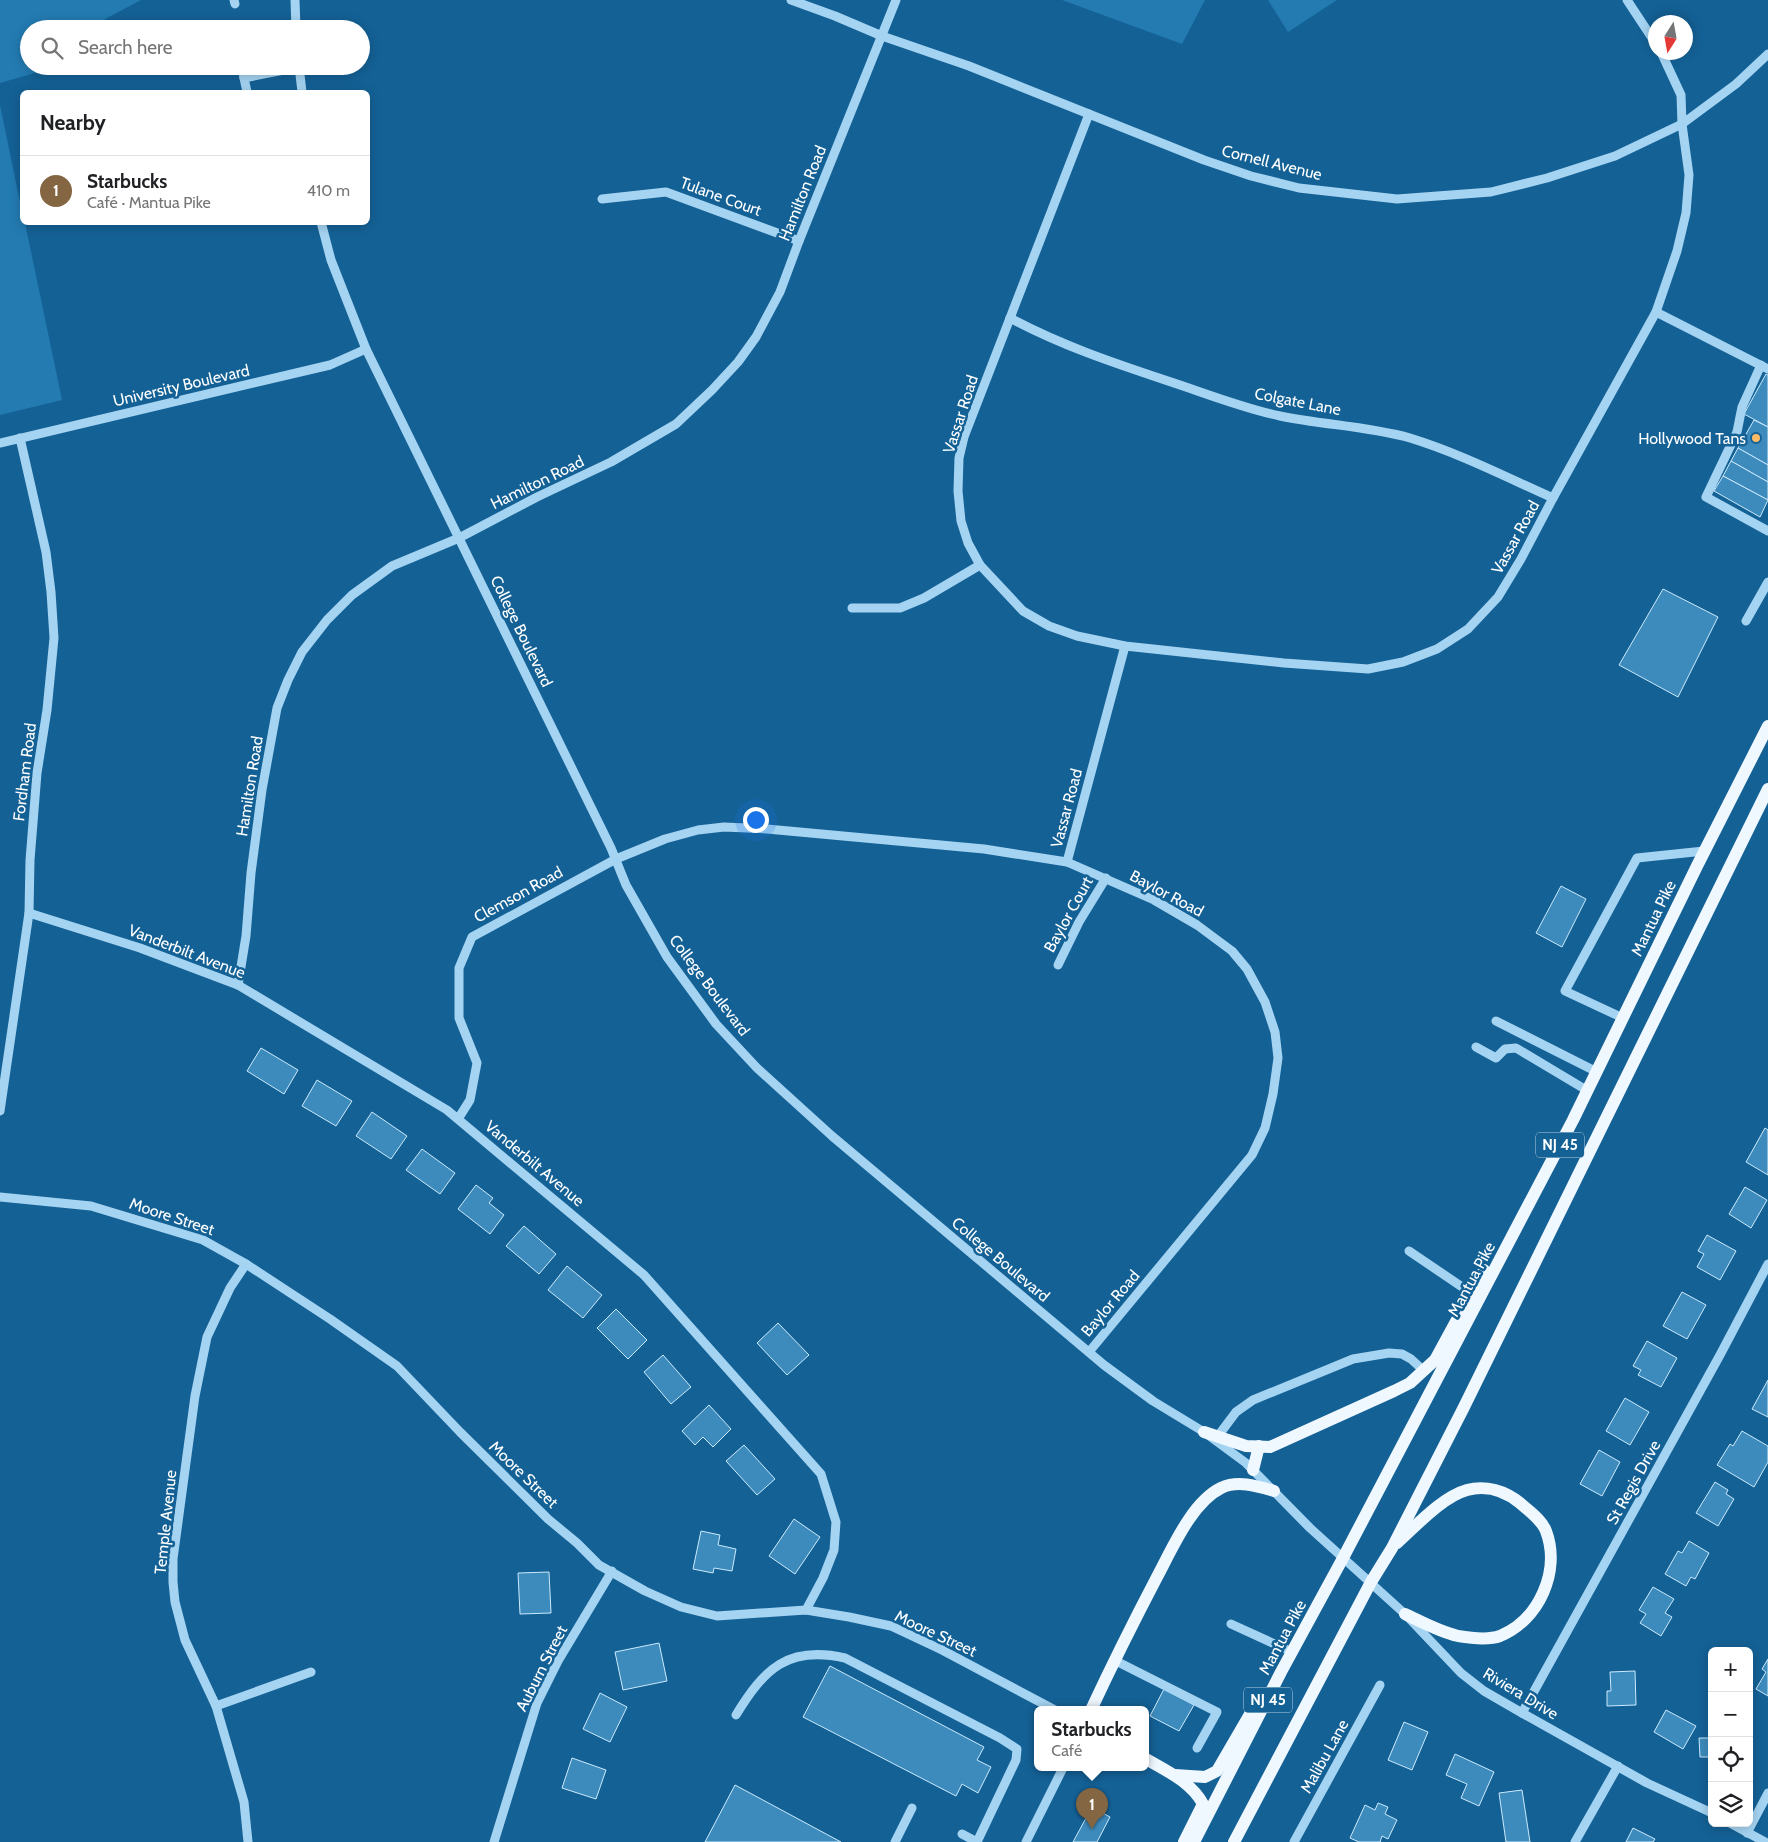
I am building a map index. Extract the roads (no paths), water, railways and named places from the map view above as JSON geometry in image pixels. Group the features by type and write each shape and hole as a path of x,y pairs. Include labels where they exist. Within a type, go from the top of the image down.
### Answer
{"main road":[{"name":"Mantua Pike","path":"1194,1842 1281,1672 1343,1558 1588,1091 1704,851 1768,726"},
{"name":"NJ 45","path":"1234,1842 1371,1582 1392,1548 1549,1238 1768,789"},
{"path":"1204,1432 1246,1446 1270,1446 1410,1383 1435,1360 1488,1262 1502,1254"},
{"path":"1253,1470 1259,1446"},
{"path":"1094,1706 1114,1660 1180,1534 1201,1505 1220,1489 1229,1485 1251,1485 1274,1491"},
{"path":"1392,1548 1442,1503 1458,1493 1468,1490 1488,1489 1508,1495 1532,1513 1545,1529 1550,1550 1550,1569 1544,1590 1535,1609 1520,1625 1498,1636 1479,1638 1458,1636 1405,1614"},
{"path":"1175,1775 1205,1777 1217,1771 1263,1691 1281,1672"},
{"path":"1149,1761 1175,1775 1199,1797 1203,1804 1184,1842"}],"street":[{"path":"295,0 296,20"},
{"name":"Cornell Avenue","path":"790,0 882,36 969,66 1204,160 1251,176 1299,188 1397,199 1492,192 1547,178 1615,156 1682,124 1736,84 1768,54"},
{"name":"Hamilton Road","path":"238,985 246,936 251,873 262,790 277,708 302,652 327,620 352,595 392,566 459,538 537,497 611,462 676,424 738,362 756,337 780,292 896,0"},
{"path":"1628,0 1648,31"},
{"name":"Vassar Road","path":"1089,114 964,437 960,458 958,491 961,521 968,543 980,565 1023,611 1049,626 1077,636 1125,646 1284,663 1368,669 1403,662 1437,649 1468,628 1498,597 1521,559 1656,312 1678,251 1686,213 1688,176 1680,95 1665,60"},
{"path":"244,75 247,90"},
{"path":"244,78 259,75"},
{"path":"300,75 302,90"},
{"name":"Tulane Court","path":"602,199 666,192 799,241"},
{"name":"College Boulevard","path":"322,225 331,260 366,349 616,859 626,885 668,957 716,1024 757,1068 832,1136 1089,1352 1153,1401 1204,1432 1253,1470 1343,1558"},
{"path":"1656,312 1764,367 1742,407 1737,432 1706,497 1768,531"},
{"name":"Colgate Lane","path":"1010,318 1038,333 1114,362 1254,410 1368,429 1409,438 1464,458 1553,498"},
{"name":"University Boulevard","path":"0,443 330,365 366,349"},
{"name":"Fordham Road","path":"0,1111 29,913 30,860 37,773 47,710 54,638 52,592 46,552 20,438"},
{"path":"852,608 900,608 924,598 980,565"},
{"path":"1746,621 1765,593 1768,582"},
{"name":"Vassar Road","path":"1067,862 1125,646"},
{"name":"Baylor Road","path":"616,859 665,839 698,830 724,827 767,829 984,849 1067,862 1106,878 1154,900 1197,925 1232,952 1247,969 1265,1002 1275,1032 1278,1058 1273,1094 1265,1128 1252,1155 1089,1352"},
{"path":"1623,1018 1564,992 1637,858 1704,851"},
{"name":"Clemson Road","path":"458,1119 470,1100 477,1063 459,1018 460,968 472,937 616,859"},
{"name":"Baylor Court","path":"1058,965 1079,922 1106,878"},
{"name":"Vanderbilt Avenue","path":"29,913 132,945 238,985 447,1110 644,1275 821,1474 836,1522 834,1550 823,1578 806,1610"},
{"path":"1496,1021 1597,1072"},
{"path":"1476,1047 1496,1058 1505,1049 1516,1048 1588,1091"},
{"name":"Moore Street","path":"0,1197 90,1206 203,1240 246,1264 397,1366 460,1432 548,1519 577,1543 599,1565 645,1591 681,1607 717,1616 806,1610 891,1626 942,1650 1047,1706"},
{"path":"1409,1252 1471,1293"},
{"name":"Temple Avenue","path":"246,1264 230,1288 207,1337 195,1396 173,1559 173,1582 175,1602 185,1640 216,1706 244,1802 248,1842"},
{"name":"St Regis Drive","path":"1522,1713 1768,1264"},
{"path":"1218,1436 1236,1412 1253,1400 1353,1359 1388,1353 1402,1354 1423,1370"},
{"name":"Riviera Drive","path":"1343,1558 1405,1614 1461,1673 1484,1691 1647,1783 1708,1812"},
{"name":"Auburn Street","path":"494,1842 537,1703 558,1661 612,1571"},
{"path":"1231,1624 1292,1652"},
{"path":"736,1715 749,1693 766,1674 779,1664 802,1655 825,1653 845,1658 1000,1738 1017,1749 1016,1760 977,1842 962,1834"},
{"path":"1114,1660 1217,1712 1197,1748"},
{"path":"216,1706 311,1672"},
{"name":"Malibu Lane","path":"1294,1842 1380,1685"},
{"path":"1576,1842 1618,1766"},
{"path":"1026,1842 1062,1771"},
{"path":"1747,1832 1768,1793"},
{"path":"895,1842 912,1808"},
{"path":"1738,1827 1764,1842"}],"place":[{"name":"Hollywood Tans","path":"1756,438"},
{"name":"Starbucks","path":"1092,1829"}]}
